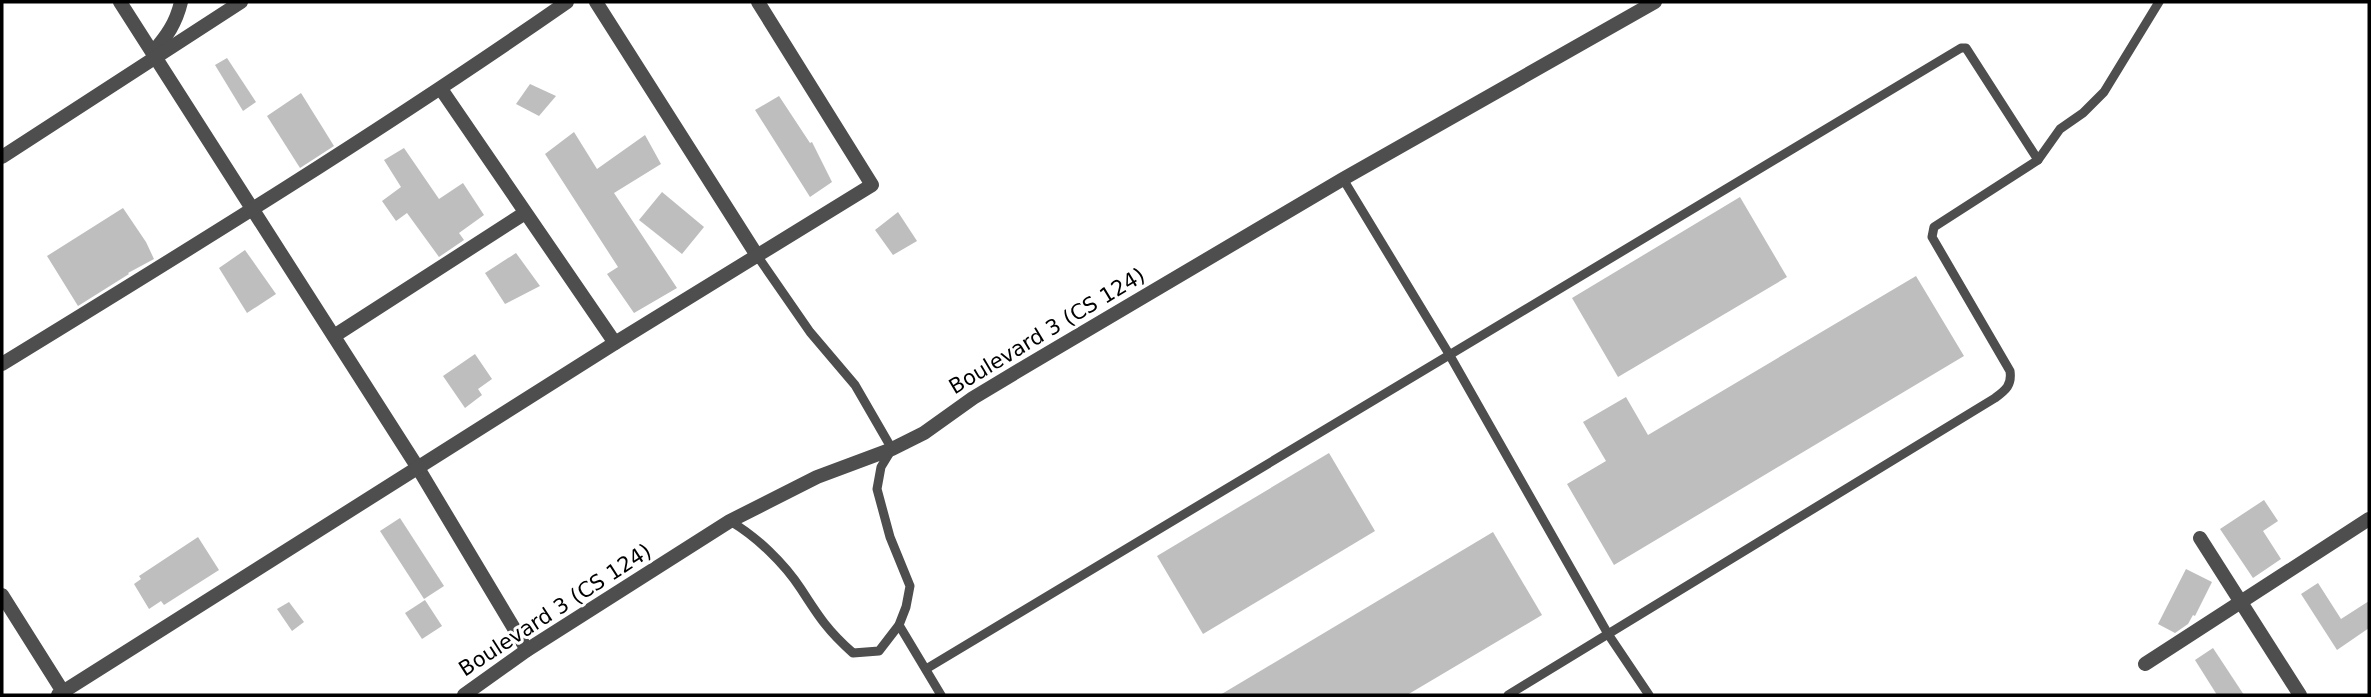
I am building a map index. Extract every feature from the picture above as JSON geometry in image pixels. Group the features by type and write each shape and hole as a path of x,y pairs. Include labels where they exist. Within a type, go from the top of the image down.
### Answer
{"street":[{"path":"120,2 418,468 527,650"},
{"path":"154,55 177,17 181,2"},
{"path":"2,157 154,55 241,2"},
{"path":"2,364 254,209 441,89 567,2"},
{"path":"596,2 758,257"},
{"path":"2,595 62,694 615,344 872,185 758,2"},
{"name":"Boulevard 3 (CS 124)","path":"464,695 527,650 730,521 817,477 892,449 924,433 973,398 1343,179 1655,2"},
{"path":"441,89 615,344"},
{"path":"334,336 525,213"},
{"path":"2145,664 2369,519"},
{"path":"2200,538 2300,695"}],"lane":[{"path":"1508,695 1995,398 2009,386 2012,379 2010,370 1931,232 2038,160 2060,130 2083,113 2104,92 2159,2"},
{"path":"926,669 1961,48 1966,48 2038,160"},
{"path":"1343,179 1449,354 1608,634 1649,695"},
{"path":"730,521 748,532 774,558 800,588 810,607 853,653 879,651 899,625 910,586 890,537 877,489 881,467 892,449 856,384 810,332 758,257"},
{"path":"899,625 941,695"}],"building":[{"path":"227,58 256,102 243,111 215,65"},
{"path":"530,84 556,96 539,116 516,104"},
{"path":"301,93 334,146 300,168 267,116"},
{"path":"779,96 810,143 812,142 832,182 810,197 755,110"},
{"path":"574,132 597,169 645,135 661,164 614,193 677,288 634,313 607,274 618,267 545,154"},
{"path":"404,148 439,199 463,183 484,215 459,233 464,240 439,257 407,213 396,221 382,201 401,187 384,160"},
{"path":"662,192 704,227 682,254 639,220"},
{"path":"1740,197 1787,277 1618,377 1572,298"},
{"path":"123,208 154,259 78,306 47,256"},
{"path":"898,212 917,241 893,255 875,230"},
{"path":"245,250 276,294 247,313 219,268"},
{"path":"516,253 540,286 505,304 485,273"},
{"path":"1916,276 1964,356 1614,565 1567,484 1606,461 1583,422 1626,397 1648,435"},
{"path":"475,354 492,379 478,389 482,395 465,408 443,376"},
{"path":"1329,453 1375,531 1203,634 1157,556"},
{"path":"2264,500 2278,521 2263,531 2281,559 2253,578 2220,529"},
{"path":"400,518 444,586 424,599 380,531"},
{"path":"1493,532 1542,615 1407,695 1220,695"},
{"path":"198,537 219,570 164,605 161,601 149,609 134,584 141,579 139,576"},
{"path":"2186,569 2212,582 2195,616 2175,633 2158,624"},
{"path":"2318,583 2341,619 2369,601 2369,628 2337,650 2301,594"},
{"path":"425,600 442,626 422,639 405,613"},
{"path":"289,602 304,622 292,631 277,609"},
{"path":"2213,648 2244,695 2217,695 2195,660"}]}
